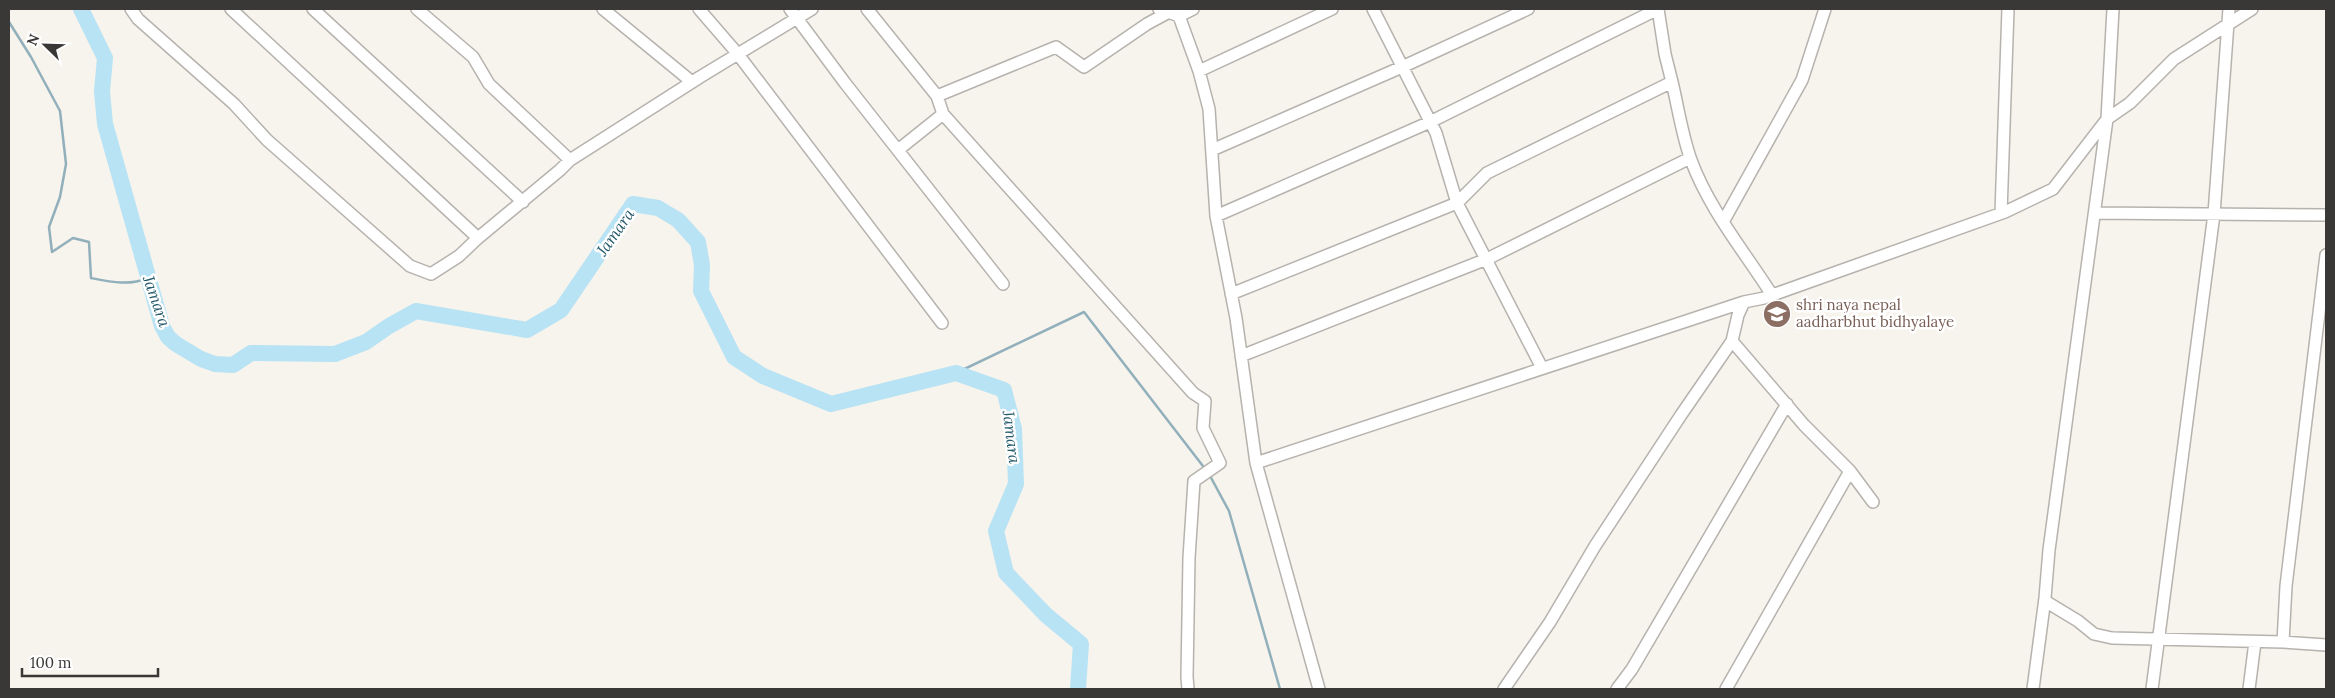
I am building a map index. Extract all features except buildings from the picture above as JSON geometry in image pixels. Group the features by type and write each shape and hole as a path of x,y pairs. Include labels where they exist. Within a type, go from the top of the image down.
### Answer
{"street":[{"path":"131,9 138,19 234,104 267,140 410,266 431,274 459,256 570,160 738,53 793,13 812,9"},
{"path":"231,9 478,238"},
{"path":"313,9 523,202"},
{"path":"417,9 473,57 489,84 570,160"},
{"path":"603,9 692,82"},
{"path":"699,9 738,53 942,323"},
{"path":"867,9 937,96 943,114 1194,393 1205,401 1204,428 1220,463 1194,481 1189,558 1188,689"},
{"path":"937,96 1056,46 1084,67 1147,24 1171,11 1193,9"},
{"path":"1199,71 1332,9"},
{"path":"1373,9 1436,133 1457,203 1542,368"},
{"path":"1212,150 1402,67 1528,9"},
{"path":"1216,216 1430,122 1658,9 1664,54 1690,158 1723,222 1772,295"},
{"path":"1723,222 1802,80 1825,9"},
{"path":"2001,213 2008,9"},
{"path":"2032,689 2107,119 2112,9"},
{"path":"2152,689 2214,214 2229,9"},
{"path":"1256,463 1744,302 1772,295 2001,213 2053,189 2107,119 2130,103 2174,59 2228,22 2252,9"},
{"path":"1171,11 1199,71 1210,109 1216,216 1231,294 1256,463 1319,689"},
{"path":"793,13 845,83 1003,284"},
{"path":"1231,294 1457,203 1486,173 1672,82"},
{"path":"898,150 943,114"},
{"path":"1241,356 1487,259 1690,158"},
{"path":"2095,213 2326,215"},
{"path":"2283,642 2286,586 2326,255"},
{"path":"1504,689 1550,622 1595,546 1675,423 1732,341 1738,314 1744,302"},
{"path":"1732,341 1804,425 1850,471 1873,502"},
{"path":"1617,689 1632,669 1787,404"},
{"path":"1726,689 1850,471"},
{"path":"2045,601 2071,616 2094,634 2112,638 2283,642 2326,646"},
{"path":"2249,689 2255,642"}],"waterway":[{"name":"Jamara","path":"81,9 105,58 102,91 105,124 162,326 168,337 176,344 201,359 215,364 233,365 251,353 335,354 366,342 416,311 527,330 561,310 633,204 658,208 678,220 698,242 702,265 701,291 734,357 763,376 831,404 956,373 1004,390 1014,429 1016,484 996,531 1006,573 1046,615 1081,644 1078,689"},
{"path":"9,22 31,57 60,111 66,164 60,197 49,227 52,252 73,238 89,242 91,278 127,283 148,278"},
{"path":"956,373 1084,312 1206,470"},
{"path":"1209,474 1229,511 1280,689"}],"place":[{"name":"shri naya nepal aadharbhut bidhyalaye","path":"1777,314"}]}
